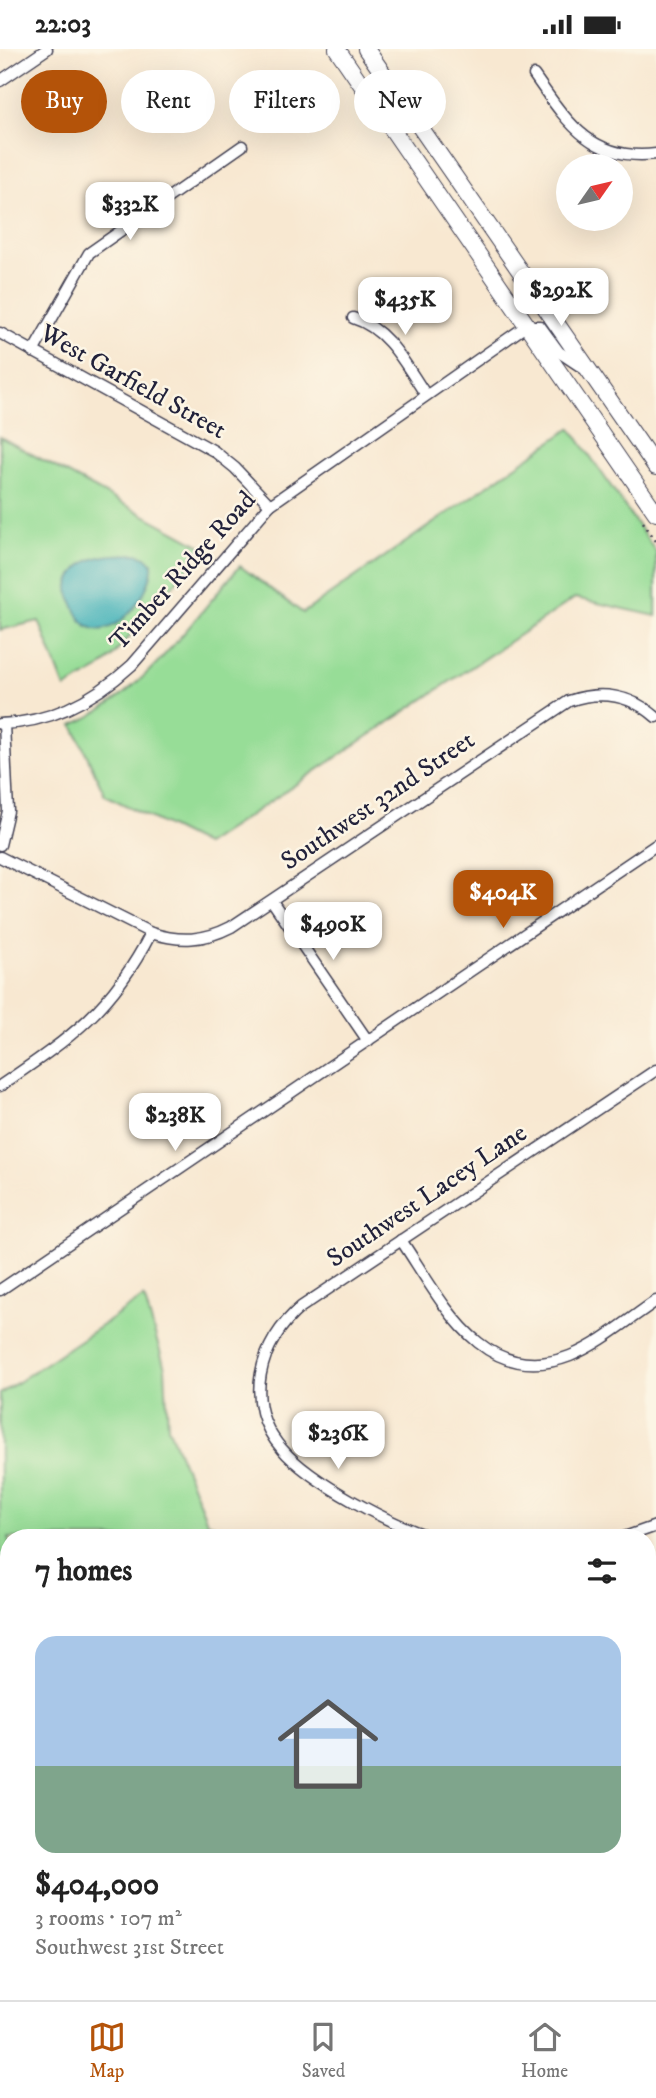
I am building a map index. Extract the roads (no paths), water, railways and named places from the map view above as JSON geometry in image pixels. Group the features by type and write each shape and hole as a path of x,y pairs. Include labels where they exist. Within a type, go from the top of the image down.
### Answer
{"main road":[{"path":"337,49 656,513"},
{"path":"366,49 656,467"}],"street":[{"path":"0,81 47,49"},
{"path":"534,75 562,114 605,151 618,155 656,154"},
{"path":"33,352 89,253 242,146"},
{"path":"353,319 365,322 384,336 426,395"},
{"path":"526,326 540,326 559,352 592,373"},
{"name":"Timber Ridge Road","path":"2,724 56,714 84,702 114,682 132,665 270,505 526,326"},
{"name":"West Garfield Street","path":"0,333 214,451 235,468 270,505"},
{"name":"Southwest 32nd Street","path":"0,857 151,933 183,940 215,935 272,901 569,701 607,695 637,703 656,717"},
{"path":"0,845 8,811 2,724"},
{"path":"0,1290 656,845"},
{"path":"272,901 368,1041"},
{"path":"0,1086 67,1039 100,1011 135,965 151,933"},
{"name":"Southwest Lacey Lane","path":"414,1529 369,1510 296,1462 274,1439 266,1423 259,1387 266,1351 286,1319 656,1070"},
{"path":"401,1240 462,1329 486,1349 516,1361 553,1361 571,1356 656,1301"}],"water":[{"path":"137,554 152,563 151,575 138,602 117,624 105,629 93,629 82,621 76,611 68,591 71,579 84,563 93,559"}]}
